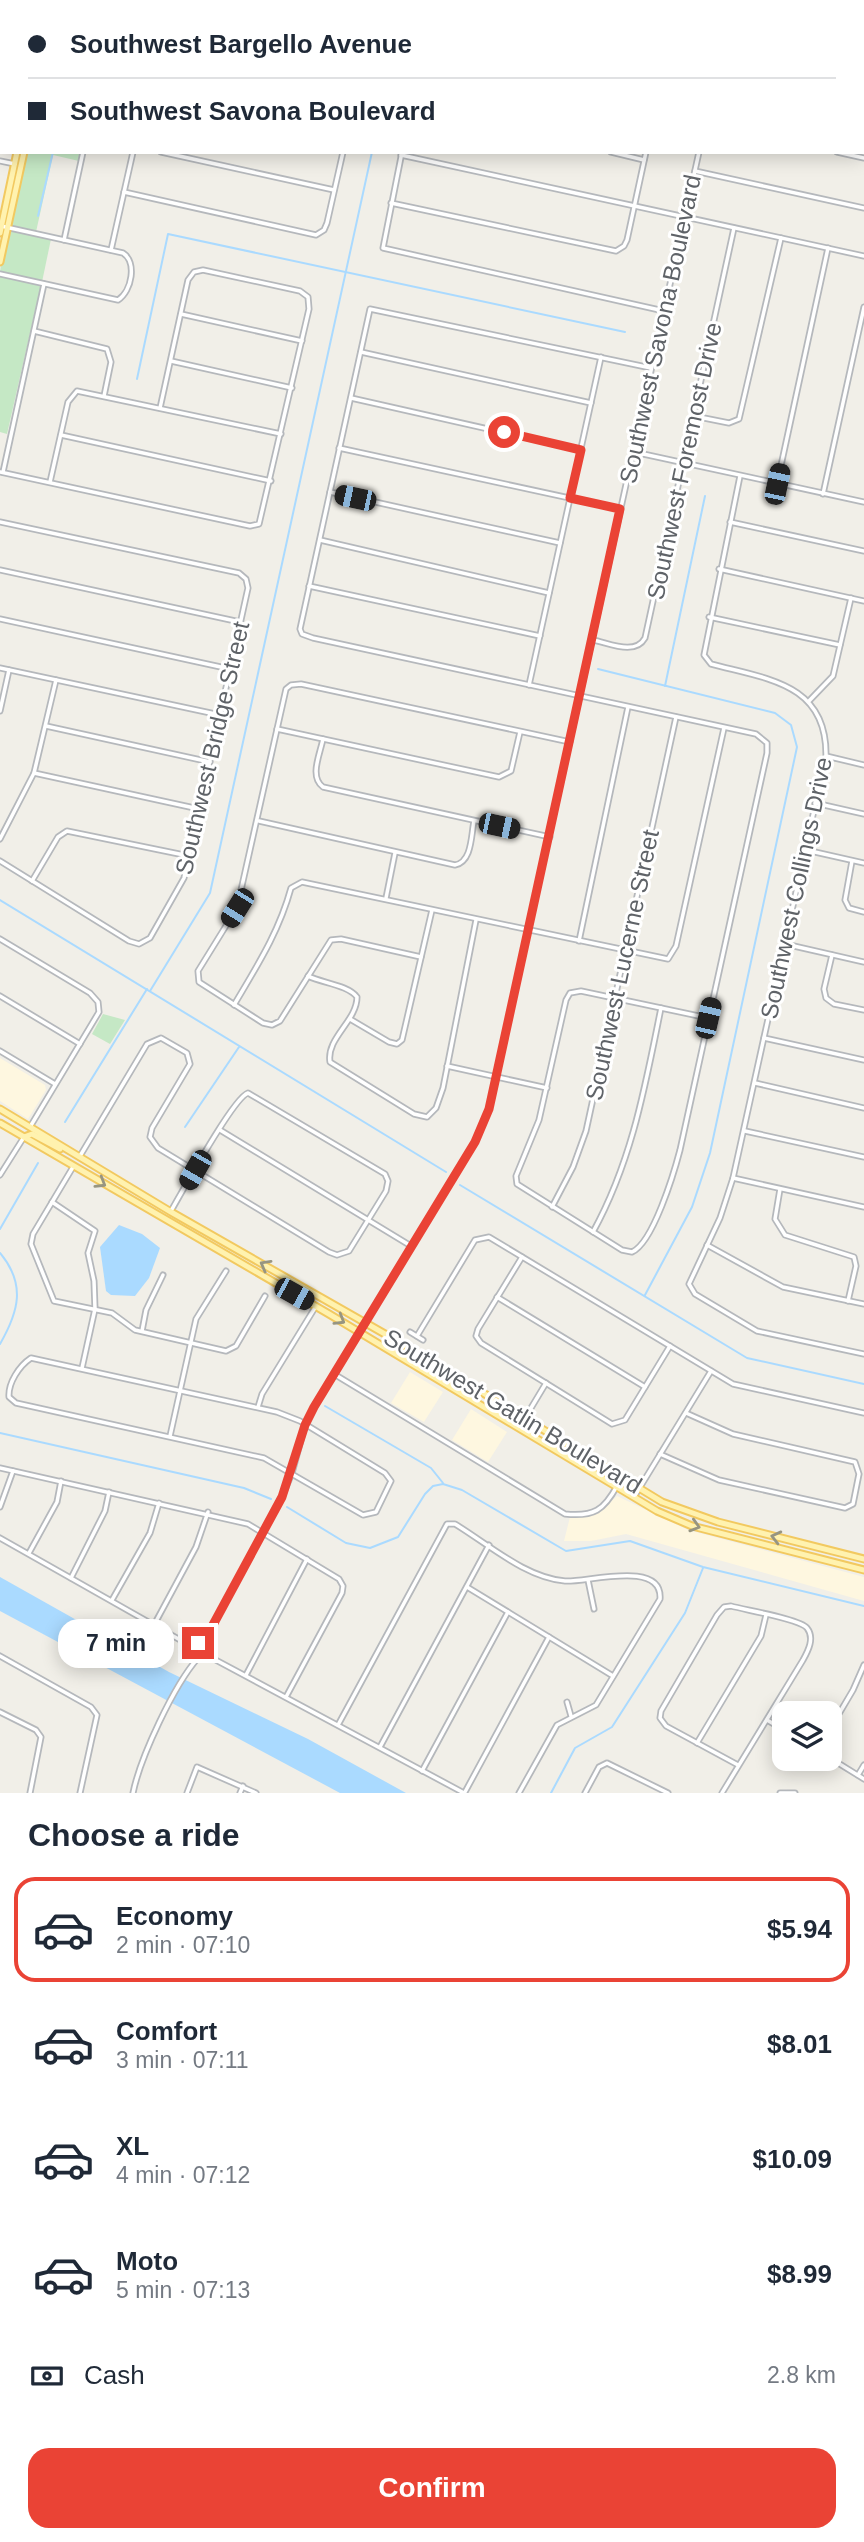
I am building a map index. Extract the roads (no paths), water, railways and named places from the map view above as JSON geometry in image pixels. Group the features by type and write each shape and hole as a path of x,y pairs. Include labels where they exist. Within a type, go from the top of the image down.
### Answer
{"main road":[{"path":"0,262 3,229 18,154"},
{"path":"3,229 23,154"},
{"name":"Southwest Gatlin Boulevard","path":"0,1108 171,1212 366,1322 639,1488 693,1515 864,1559"},
{"path":"0,1121 19,1131 30,1127"},
{"name":"Southwest Gatlin Boulevard","path":"0,1121 73,1167 359,1331 634,1497 692,1526 864,1570"},
{"path":"24,1137 32,1134 54,1147 66,1150"}],"street":[{"path":"64,240 83,154"},
{"path":"111,250 132,154"},
{"path":"170,154 334,190"},
{"path":"124,192 319,234 326,228 343,154"},
{"path":"664,311 383,248 401,154 635,208 864,256"},
{"path":"619,154 644,160"},
{"path":"391,203 611,251 623,248 635,208 646,154"},
{"name":"Southwest Savona Boulevard","path":"205,1649 207,1636 292,1473 305,1425 482,1130 497,1077 698,154"},
{"path":"846,154 864,158"},
{"path":"0,161 15,164"},
{"path":"694,171 864,208"},
{"name":"Southwest Foremost Drive","path":"593,640 629,648 643,641 734,228"},
{"path":"0,274 113,299 121,298 127,290 131,268 127,255 111,250 3,229"},
{"path":"694,415 729,424 739,419 781,238"},
{"path":"777,484 828,248"},
{"path":"44,284 2,472 250,526 259,524 271,481 309,309 308,297 300,291 216,273 194,272 188,280 160,408"},
{"path":"823,494 864,307"},
{"path":"651,368 370,309 300,629 302,634 313,638 724,728 761,737 767,743 767,753 675,1169 641,1245 629,1252 517,1184 516,1176 533,1140 547,1088 565,1000 572,992 581,991 708,1018"},
{"path":"181,314 302,341"},
{"path":"34,331 107,349 111,362 104,396"},
{"path":"360,352 591,403"},
{"path":"529,685 601,357"},
{"path":"170,361 292,388"},
{"path":"50,482 68,402 74,393 81,391 281,434"},
{"path":"350,398 581,450"},
{"path":"61,435 271,481"},
{"path":"339,448 620,509"},
{"path":"634,452 864,502"},
{"path":"740,476 703,646 704,655 711,664 790,686 809,701 832,679 851,598"},
{"path":"330,492 560,543"},
{"name":"Southwest Bridge Street","path":"0,522 239,573 246,579 248,588 182,886 150,937 139,944 129,941 31,882"},
{"path":"730,522 864,551"},
{"path":"319,540 549,593"},
{"path":"719,569 864,601"},
{"path":"0,570 240,622"},
{"path":"309,586 540,636"},
{"path":"709,617 840,645"},
{"path":"0,619 230,669"},
{"path":"0,668 220,715"},
{"path":"0,711 9,670"},
{"path":"0,839 34,773 56,680"},
{"path":"421,957 341,939 328,942 280,1021 267,1024 203,986 197,974 237,908 285,693 291,685 301,684 570,742"},
{"name":"Southwest Collings Drive","path":"809,701 822,723 826,756 733,1178 707,1245 689,1282 695,1294 757,1331 864,1354"},
{"path":"579,941 628,707"},
{"name":"Southwest Lucerne Street","path":"552,1207 583,1141 676,717"},
{"path":"46,726 210,762"},
{"path":"234,1005 273,940 285,914 291,888 297,883 386,899 661,960 672,956 724,728"},
{"path":"277,729 502,777 511,771 520,732"},
{"path":"323,739 316,774 318,783 323,788 550,837"},
{"path":"826,756 864,763"},
{"path":"34,773 200,810"},
{"path":"815,803 864,814"},
{"path":"258,821 451,865 460,864 467,857 474,821"},
{"path":"0,861 31,882 58,837 67,831 189,856"},
{"path":"806,850 864,863"},
{"path":"386,899 395,852"},
{"path":"852,861 845,900 849,908 864,912"},
{"path":"349,1019 388,1042 400,1042 405,1034 432,910"},
{"path":"308,975 355,994 357,1003 330,1051 333,1065 419,1116 427,1117 434,1111 447,1066 476,920"},
{"path":"0,939 90,993 99,1002 100,1012 30,1127"},
{"path":"785,944 864,962"},
{"path":"832,955 824,989 826,998 835,1004 864,1010"},
{"path":"0,996 80,1044"},
{"path":"593,1232 616,1189 635,1136 661,1009"},
{"path":"79,1158 147,1044 161,1038 189,1055 190,1064 152,1128 150,1137 158,1148 195,1170 329,1252 343,1255 349,1251 387,1188 387,1176 258,1096 246,1093 237,1102 195,1170 171,1212"},
{"path":"764,1038 864,1060"},
{"path":"0,1051 56,1084"},
{"path":"447,1066 547,1088"},
{"path":"755,1083 864,1108"},
{"path":"220,1130 411,1246"},
{"path":"745,1131 864,1157"},
{"path":"1,1173 24,1137"},
{"path":"73,1167 33,1234 31,1244 54,1301 112,1313 141,1332 222,1351 232,1349 265,1296"},
{"path":"733,1178 864,1207"},
{"path":"780,1189 775,1219 785,1236 854,1257 856,1266 848,1301"},
{"path":"52,1202 95,1231 88,1249 95,1309 82,1368"},
{"path":"417,1336 475,1240 489,1237 710,1371 740,1386 864,1413"},
{"path":"707,1245 783,1287 864,1304"},
{"path":"522,1256 477,1336 481,1343 612,1424 625,1420 670,1346"},
{"path":"170,1437 200,1310 226,1271"},
{"path":"141,1332 147,1308 163,1275"},
{"path":"497,1297 645,1387"},
{"path":"258,1408 262,1394 316,1306"},
{"path":"411,1332 423,1340"},
{"path":"31,1358 258,1408 305,1425 386,1473 391,1481 390,1489 370,1516 360,1514 264,1458 16,1403 9,1397 9,1387 24,1363 31,1358"},
{"path":"634,1497 710,1371"},
{"path":"334,1374 565,1514 598,1511 606,1506 617,1486"},
{"path":"525,1419 546,1383"},
{"path":"660,1454 719,1480 850,1507 859,1474 855,1462 733,1434 685,1413"},
{"path":"0,1468 208,1512 248,1524 336,1576 344,1586 342,1593 286,1698"},
{"path":"0,1507 13,1471"},
{"path":"29,1553 57,1502 61,1481"},
{"path":"71,1578 105,1511 109,1492"},
{"path":"112,1601 150,1534 159,1503"},
{"path":"155,1625 196,1547 208,1512"},
{"path":"338,1725 444,1527 455,1524 549,1578 588,1580 628,1573 659,1590 660,1599 596,1705 571,1716 553,1730 519,1793"},
{"path":"0,1538 182,1641 205,1649 212,1658"},
{"path":"380,1748 489,1545"},
{"path":"245,1675 307,1559"},
{"path":"588,1580 594,1609"},
{"path":"467,1587 613,1676"},
{"path":"722,1793 811,1642 811,1635 802,1624 731,1606 724,1607 717,1615 661,1710 660,1718 666,1726 738,1765"},
{"path":"422,1771 508,1612"},
{"path":"697,1743 761,1636 766,1615"},
{"name":"Southwest Savona Boulevard","path":"196,1644 207,1636"},
{"path":"182,1641 191,1652 200,1657 212,1658 464,1793 549,1637"},
{"path":"190,1667 191,1652 196,1644"},
{"path":"133,1793 137,1773 170,1705 190,1667 205,1649"},
{"path":"0,1656 91,1707 97,1714 80,1793"},
{"path":"842,1709 864,1665"},
{"path":"567,1702 571,1716"},
{"path":"0,1713 36,1730 41,1737 30,1793"},
{"path":"767,1720 772,1723"},
{"path":"585,1793 599,1768 607,1763 668,1793"},
{"path":"842,1765 864,1779"},
{"path":"858,1775 864,1765"},
{"path":"187,1793 197,1767 256,1793"},
{"path":"240,1793 243,1786"},
{"path":"780,1793 795,1793"}],"water":[{"path":"119,1225 142,1234 160,1248 149,1278 135,1296 111,1295 106,1291 100,1247"},
{"path":"0,1577 169,1672 308,1739 406,1793 340,1793 0,1611"}],"waterway":[{"path":"38,216 53,154"},
{"path":"150,991 210,893 372,154"},
{"path":"137,379 168,234 625,332"},
{"path":"665,686 705,496"},
{"path":"598,669 775,713 791,725 797,747 710,1153 692,1207 645,1295"},
{"path":"0,900 446,1172"},
{"path":"65,1122 147,989"},
{"path":"185,1127 239,1047"},
{"path":"0,1229 38,1163"},
{"path":"460,1185 747,1358 864,1384"},
{"path":"0,1253 14,1276 17,1298 12,1320 0,1344"},
{"path":"325,1406 431,1468 443,1483"},
{"path":"0,1433 244,1488 271,1499"},
{"path":"287,1507 346,1543 370,1548 398,1537 425,1494 433,1486 443,1484 462,1490 566,1551 630,1541 703,1567 864,1606"},
{"path":"551,1793 575,1748 612,1727 685,1613 703,1568"}]}
